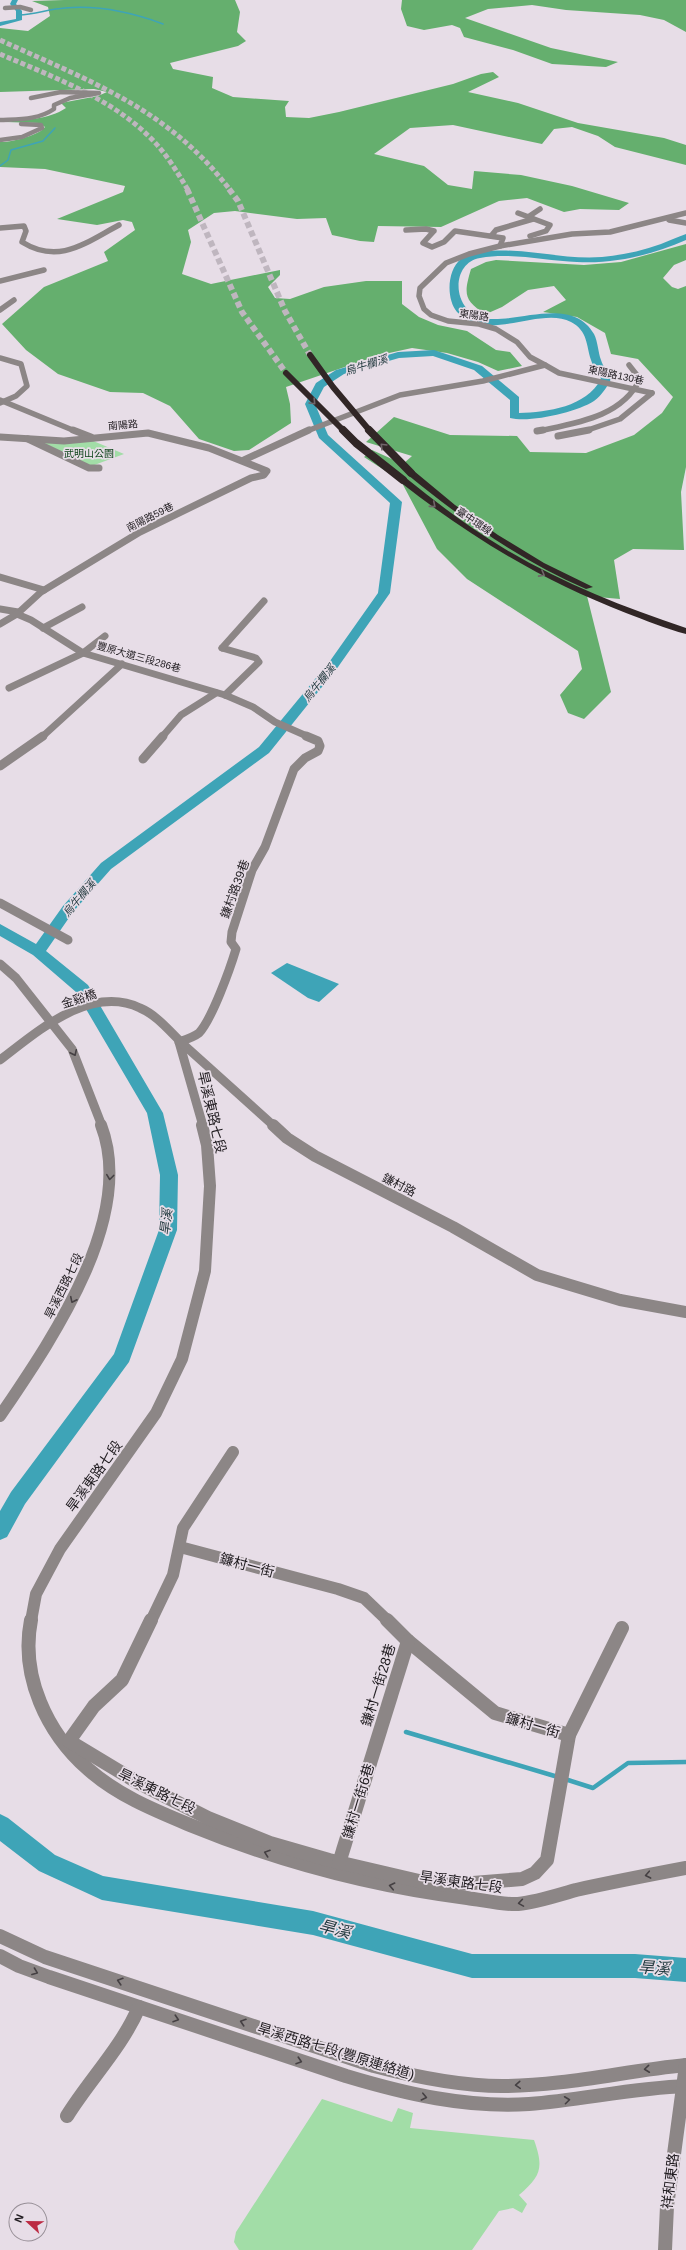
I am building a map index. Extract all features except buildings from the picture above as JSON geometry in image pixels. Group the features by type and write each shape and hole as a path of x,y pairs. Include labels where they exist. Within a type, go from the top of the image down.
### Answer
{"highway":[{"name":"臺中環線","path":"310,355 331,387 375,437 411,473 452,508 504,543 580,584 652,613 686,624"},
{"name":"臺中環線","path":"286,373 356,443 442,512 501,552 545,576 643,617 686,631"}],"street":[{"path":"4,1 7,8"},
{"path":"0,12 7,8 20,7 31,10"},
{"path":"0,121 40,116 51,112 54,109 54,105 59,100 99,93 61,92 31,98"},
{"path":"0,121 41,125 42,128 38,132 16,139 0,140"},
{"path":"490,236 496,230 530,218 540,209"},
{"path":"509,245 511,242 546,231 550,225 518,213"},
{"name":"東陽路","path":"545,365 530,357 517,342 504,333 479,324 456,323 440,319 424,309 419,296 420,288 446,263 469,254 500,246 572,234 610,232 667,219 686,213"},
{"path":"667,219 686,223"},
{"path":"0,228 24,226 26,231 22,242 44,252 51,253 71,248 119,225"},
{"path":"406,230 426,229 434,231 423,243 432,247 444,242 455,231 503,238 500,246"},
{"path":"0,281 44,270"},
{"path":"0,310 14,300"},
{"path":"0,358 21,364 26,386 16,396 1,402"},
{"path":"244,460 300,433 400,395 499,378 545,365"},
{"name":"東陽路130巷","path":"545,365 559,373 652,393 636,409 623,418 589,429 558,436"},
{"path":"537,431 604,414 620,405 637,390 640,379 629,365"},
{"path":"1,402 93,438"},
{"name":"南陽路","path":"0,437 23,436 64,441 139,433 158,434 244,460 264,469"},
{"path":"23,436 89,468 98,468"},
{"name":"南陽路59巷","path":"18,613 44,590 140,532 251,478 264,475 267,471 264,469"},
{"path":"0,577 44,590"},
{"path":"225,695 259,662 256,658 222,648 264,601"},
{"path":"43,628 82,607"},
{"name":"豐原大道三段286巷","path":"0,609 18,613 83,653 225,695 254,707 275,722 293,730"},
{"path":"0,624 18,613"},
{"path":"9,688 83,653 105,636"},
{"path":"0,766 40,739 122,664"},
{"path":"143,759 181,715 216,693"},
{"name":"鎌村路39巷","path":"179,1042 198,1034 208,1018 232,963 236,949 231,942 232,932 252,870 265,847 294,769 305,758 318,751 320,746 318,741 293,730"},
{"path":"0,903 33,923 68,940"},
{"name":"旱溪西路七段","path":"0,964 16,978 72,1049 106,1137 111,1171 105,1213 91,1262 45,1350 0,1416"},
{"name":"金谿橋","path":"0,1060 50,1022 78,1009 98,1003 117,1003 140,1008"},
{"name":"鎌村路","path":"140,1008 161,1024 179,1042 287,1138 315,1156 453,1227 537,1275 620,1300 686,1312"},
{"name":"旱溪東路七段","path":"179,1042 207,1145 210,1186 205,1271 182,1359 156,1413 60,1549 44,1575 36,1594 27,1639 31,1675 42,1709 61,1740 88,1769 112,1787 154,1810 210,1833 281,1858 349,1877 426,1893 516,1904 622,1880 686,1868"},
{"path":"180,1547 182,1528 233,1452"},
{"name":"鐮村一街","path":"180,1547 338,1589 364,1598 408,1641 494,1713 569,1735 547,1860 540,1872 528,1878 477,1884 436,1884 339,1863 257,1839 230,1828 164,1797 101,1762 69,1741 94,1706 122,1680 173,1575 180,1547"},
{"path":"569,1735 622,1628"},
{"name":"鎌村一街28巷","path":"378,1738 408,1641"},
{"name":"鎌村一街6巷","path":"339,1863 378,1738"},
{"name":"旱溪西路七段(豐原連絡道)","path":"0,1936 45,1957 374,2066 419,2077 459,2084 504,2086 538,2084 645,2069 686,2065"},
{"name":"旱溪西路七段(豐原連絡道)","path":"0,1956 43,1975 346,2076 389,2090 431,2099 494,2105 527,2104 684,2086"},
{"path":"67,2116 83,2090 130,2028 139,2007"},
{"name":"祥和東路","path":"665,2250 667,2206 686,2065"}],"green space":[{"path":"235,0 240,12 237,32 246,41 238,46 170,63 173,69 213,77 212,88 233,97 289,101 285,107 286,117 309,118 339,112 453,84 481,74 493,72 499,77 468,92 518,103 578,123 664,138 686,145 686,165 615,147 598,136 572,127 554,129 542,144 453,125 410,128 374,154 424,166 448,185 472,189 474,171 521,175 572,186 629,203 619,210 580,209 564,212 527,198 499,201 441,227 378,226 374,242 360,241 332,235 326,218 297,219 235,211 214,213 188,230 191,242 182,274 211,284 280,270 280,275 268,287 275,298 290,299 324,287 366,281 402,281 402,304 419,317 438,325 467,331 496,350 510,352 522,366 498,371 478,362 447,353 412,348 380,355 286,387 290,404 291,423 249,450 234,451 199,439 170,406 143,393 110,392 58,374 26,350 2,324 44,287 108,261 104,252 135,230 132,222 123,220 97,225 57,219 123,192 125,186 45,169 0,167 0,142 24,138 37,133 45,127 39,123 5,122 52,115 66,108 61,103 98,96 107,92 94,89 0,92 0,28 28,31 50,16 48,7 32,1"},
{"path":"402,0 686,0 686,32 664,20 640,15 566,10 532,5 488,9 465,18 551,48 618,62 606,67 552,64 513,50 464,37 460,28 452,25 424,30 407,26 401,9"},
{"path":"686,244 686,260 674,265 663,278 672,287 678,289 686,286 686,467 681,492 684,550 633,549 614,560 620,599 587,596 611,692 584,719 568,713 560,695 582,669 578,651 467,579 437,549 401,481 364,457 372,450 403,464 412,456 366,442 394,417 450,435 517,436 530,452 586,453 634,435 662,413 673,397 638,359 611,354 605,333 577,317 543,312 566,300 554,286 528,290 502,307 486,314 473,305 467,296 467,284 471,269 486,262 496,260 584,265 621,262"},
{"name":"武明山公園","path":"91,440 124,454 89,467 39,445 46,441"},
{"path":"322,2099 392,2122 398,2108 413,2113 410,2128 534,2140 539,2158 538,2171 536,2177 519,2195 527,2204 522,2213 513,2208 499,2211 472,2250 239,2250 234,2242 236,2232"}],"water":[{"path":"287,963 339,984 319,1002 308,998 271,973"}],"waterway":[{"path":"0,24 19,20 19,11 13,4 15,0"},
{"path":"19,15 78,7 115,10 163,24"},
{"path":"0,166 8,160 11,150 43,141 55,128"},
{"name":"烏牛欄溪","path":"38,952 68,909 106,866 264,750 334,664 384,593 396,502 323,436 310,404 320,385 340,372 398,355 434,353 478,368 515,399 514,416 546,413 582,403 598,392 606,379 597,363 592,340 584,327 573,320 559,316 543,316 493,322 480,321 470,317 460,308 455,294 455,280 459,267 469,258 480,255 494,254 527,255 577,260 601,260 651,250 686,237"},
{"name":"旱溪","path":"0,929 38,952"},
{"name":"旱溪","path":"0,1531 18,1498 122,1357 168,1230 169,1175 155,1113 82,989 38,952"},
{"path":"406,1732 558,1777"},
{"path":"565,1779 593,1788 628,1763 686,1762"},
{"name":"旱溪","path":"0,1826 47,1863 102,1888 313,1923 472,1966 635,1966 686,1970"}],"tunnel":[{"path":"0,40 96,84 126,100 154,118 181,138 206,162 230,190"},
{"path":"0,54 85,92 125,116 143,130 159,147 171,162 188,190"},
{"path":"187,189 242,312 286,373"},
{"path":"229,189 238,201 285,311 310,355"}]}
